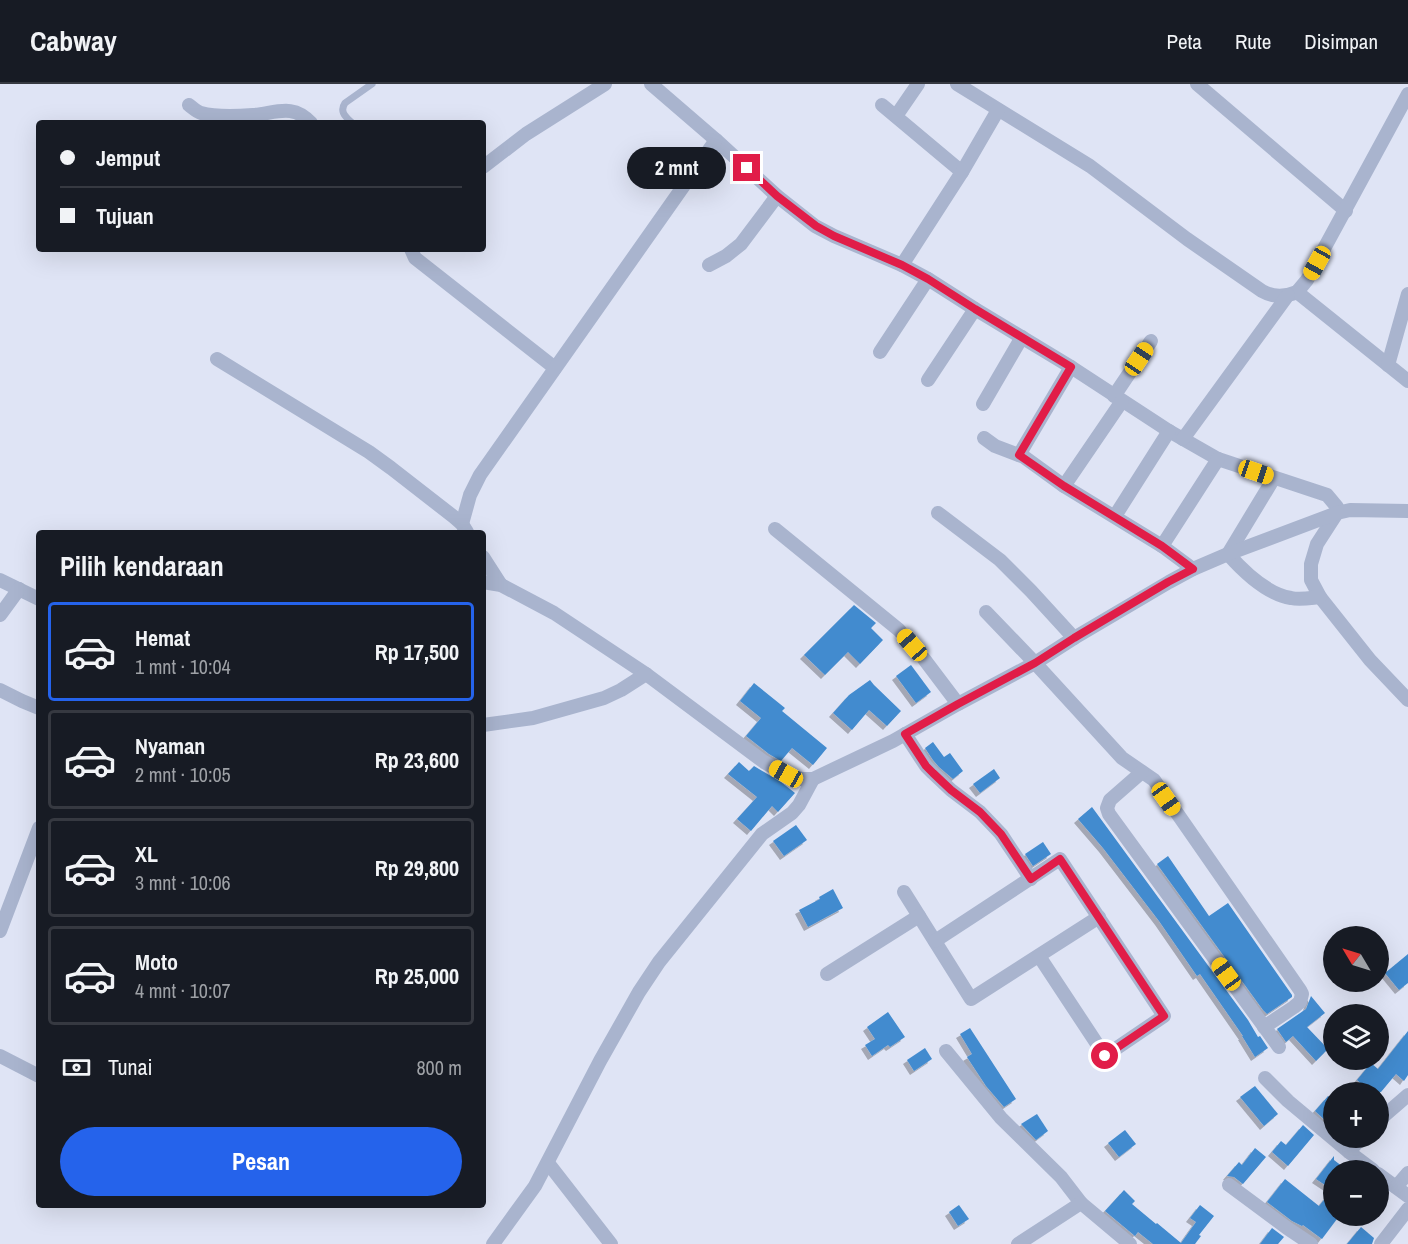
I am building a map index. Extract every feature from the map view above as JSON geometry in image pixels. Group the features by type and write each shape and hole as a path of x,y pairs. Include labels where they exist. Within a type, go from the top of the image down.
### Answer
{"street":[{"path":"486,165 526,134 605,84"},
{"path":"651,84 777,196 816,226 928,279 1218,459 1327,495 1337,507 1337,513 1317,544 1311,564 1311,580 1320,597 1370,660 1408,700"},
{"path":"896,116 918,84"},
{"path":"957,84 1090,166 1187,239 1262,291 1270,296 1293,294 1408,381"},
{"path":"1197,84 1346,211"},
{"path":"1183,439 1293,294 1307,280 1404,112 1408,94"},
{"path":"189,105 200,113 218,115 253,115 285,110 298,112 308,120"},
{"path":"882,105 962,172"},
{"path":"902,265 962,172 998,110"},
{"path":"217,359 391,468 464,528 470,495 480,475 716,140"},
{"path":"709,265 741,244 777,196"},
{"path":"412,252 415,258 555,368"},
{"path":"880,352 928,279"},
{"path":"1388,365 1408,294"},
{"path":"928,380 975,309"},
{"path":"982,404 1022,337"},
{"path":"1064,486 1151,341"},
{"path":"1019,455 1071,367"},
{"path":"1115,516 1169,430"},
{"path":"984,438 995,446 1019,455 1064,486 1162,546 1193,569"},
{"path":"1162,546 1218,459"},
{"path":"1228,554 1274,478"},
{"path":"486,582 501,585 554,613 645,674 764,762 786,774 801,779 813,779 905,734 1035,663 1193,569 1337,513 1350,510 1408,512"},
{"path":"938,513 1000,560 1074,638"},
{"path":"775,529 900,630 958,704"},
{"path":"1228,554 1254,580 1288,598 1320,597"},
{"path":"486,562 501,585"},
{"path":"0,580 36,598"},
{"path":"0,615 19,589"},
{"path":"986,612 1122,758 1154,780 1302,994 1300,1002 1264,1027"},
{"path":"486,724 533,718 604,698 645,674"},
{"path":"0,690 36,707"},
{"path":"905,734 926,766 951,790 980,812 1001,834 1031,879"},
{"path":"1142,771 1110,800 1107,808 1109,814 1279,1047"},
{"path":"493,1244 522,1205 548,1163 600,1061 639,992 659,962 762,834 792,813 799,805 813,779"},
{"path":"0,931 36,836"},
{"path":"935,941 1060,859 1164,1016 1105,1056 1039,957"},
{"path":"904,892 971,999 1099,917"},
{"path":"827,974 919,916"},
{"path":"946,1051 1001,1118 1061,1177 1082,1203 1130,1244"},
{"path":"0,1056 36,1074"},
{"path":"1265,1078 1288,1101 1360,1160"},
{"path":"1389,1111 1408,1095"},
{"path":"1349,1152 1352,1148"},
{"path":"548,1163 611,1244"},
{"path":"1396,1187 1408,1173"},
{"path":"1389,1182 1408,1196"},
{"path":"1229,1185 1311,1244"},
{"path":"1018,1244 1082,1203"},
{"path":"1381,1244 1408,1209"}],"lane":[{"path":"349,120 343,113 343,106 372,84"}],"building":[{"path":"854,605 876,623 871,628 883,640 860,664 848,652 825,675 804,655"},
{"path":"911,665 931,692 916,703 896,676"},
{"path":"870,680 901,711 887,726 869,710 852,730 833,713 849,695"},
{"path":"754,683 785,708 782,711 827,748 813,765 792,748 781,761 746,736 761,718 740,701"},
{"path":"933,742 944,757 950,753 963,771 953,779 939,767 925,748"},
{"path":"739,762 749,771 754,766 795,793 778,812 772,806 751,831 737,819 757,797 728,774"},
{"path":"994,769 1000,778 980,793 973,784"},
{"path":"1092,807 1268,1048 1255,1057 1200,974 1197,976 1159,921 1078,819"},
{"path":"796,825 807,840 784,856 773,841"},
{"path":"1043,842 1051,854 1033,866 1025,854"},
{"path":"1168,856 1209,916 1228,903 1292,997 1267,1014 1263,1010 1157,864"},
{"path":"833,889 843,908 808,927 799,910"},
{"path":"1408,954 1408,983 1399,990 1389,978 1389,970"},
{"path":"1311,996 1323,1011 1323,1015 1307,1027 1323,1044 1323,1054 1316,1061 1293,1036 1286,1042 1277,1029 1306,1009"},
{"path":"888,1012 905,1037 872,1056 865,1045 875,1039 867,1027"},
{"path":"970,1028 1016,1099 1004,1107 986,1086 967,1057 972,1054 960,1034"},
{"path":"1408,1031 1408,1075 1404,1081 1396,1074 1389,1082 1359,1082 1357,1080 1365,1070 1389,1070 1389,1055"},
{"path":"925,1048 932,1059 914,1071 907,1060"},
{"path":"1255,1086 1278,1114 1264,1126 1240,1097"},
{"path":"1323,1102 1323,1118 1315,1111"},
{"path":"1037,1114 1048,1131 1036,1140 1021,1124"},
{"path":"1303,1125 1314,1135 1288,1166 1272,1152 1281,1141 1286,1145"},
{"path":"1125,1130 1136,1144 1119,1157 1108,1143"},
{"path":"1255,1148 1266,1157 1243,1184 1234,1177 1227,1176 1239,1162 1242,1165"},
{"path":"1323,1170 1323,1184 1316,1179"},
{"path":"1285,1179 1319,1206 1323,1201 1323,1226 1332,1226 1322,1239 1303,1225 1292,1221 1267,1202"},
{"path":"1124,1190 1135,1201 1132,1204 1181,1243 1196,1222 1190,1218 1200,1205 1214,1216 1195,1244 1153,1244 1138,1232 1135,1236 1105,1211"},
{"path":"959,1205 969,1219 958,1226 949,1212"},
{"path":"1361,1227 1374,1238 1372,1244 1347,1244"},
{"path":"1272,1228 1284,1237 1278,1244 1260,1244"}],"route":[{"path":"747,168 777,196 816,226 928,279 1071,367 1019,455 1064,486 1162,546 1193,569 1035,663 905,734 926,766 942,783 980,812 1001,834 1031,879 1060,859 1164,1016 1105,1056"}]}
